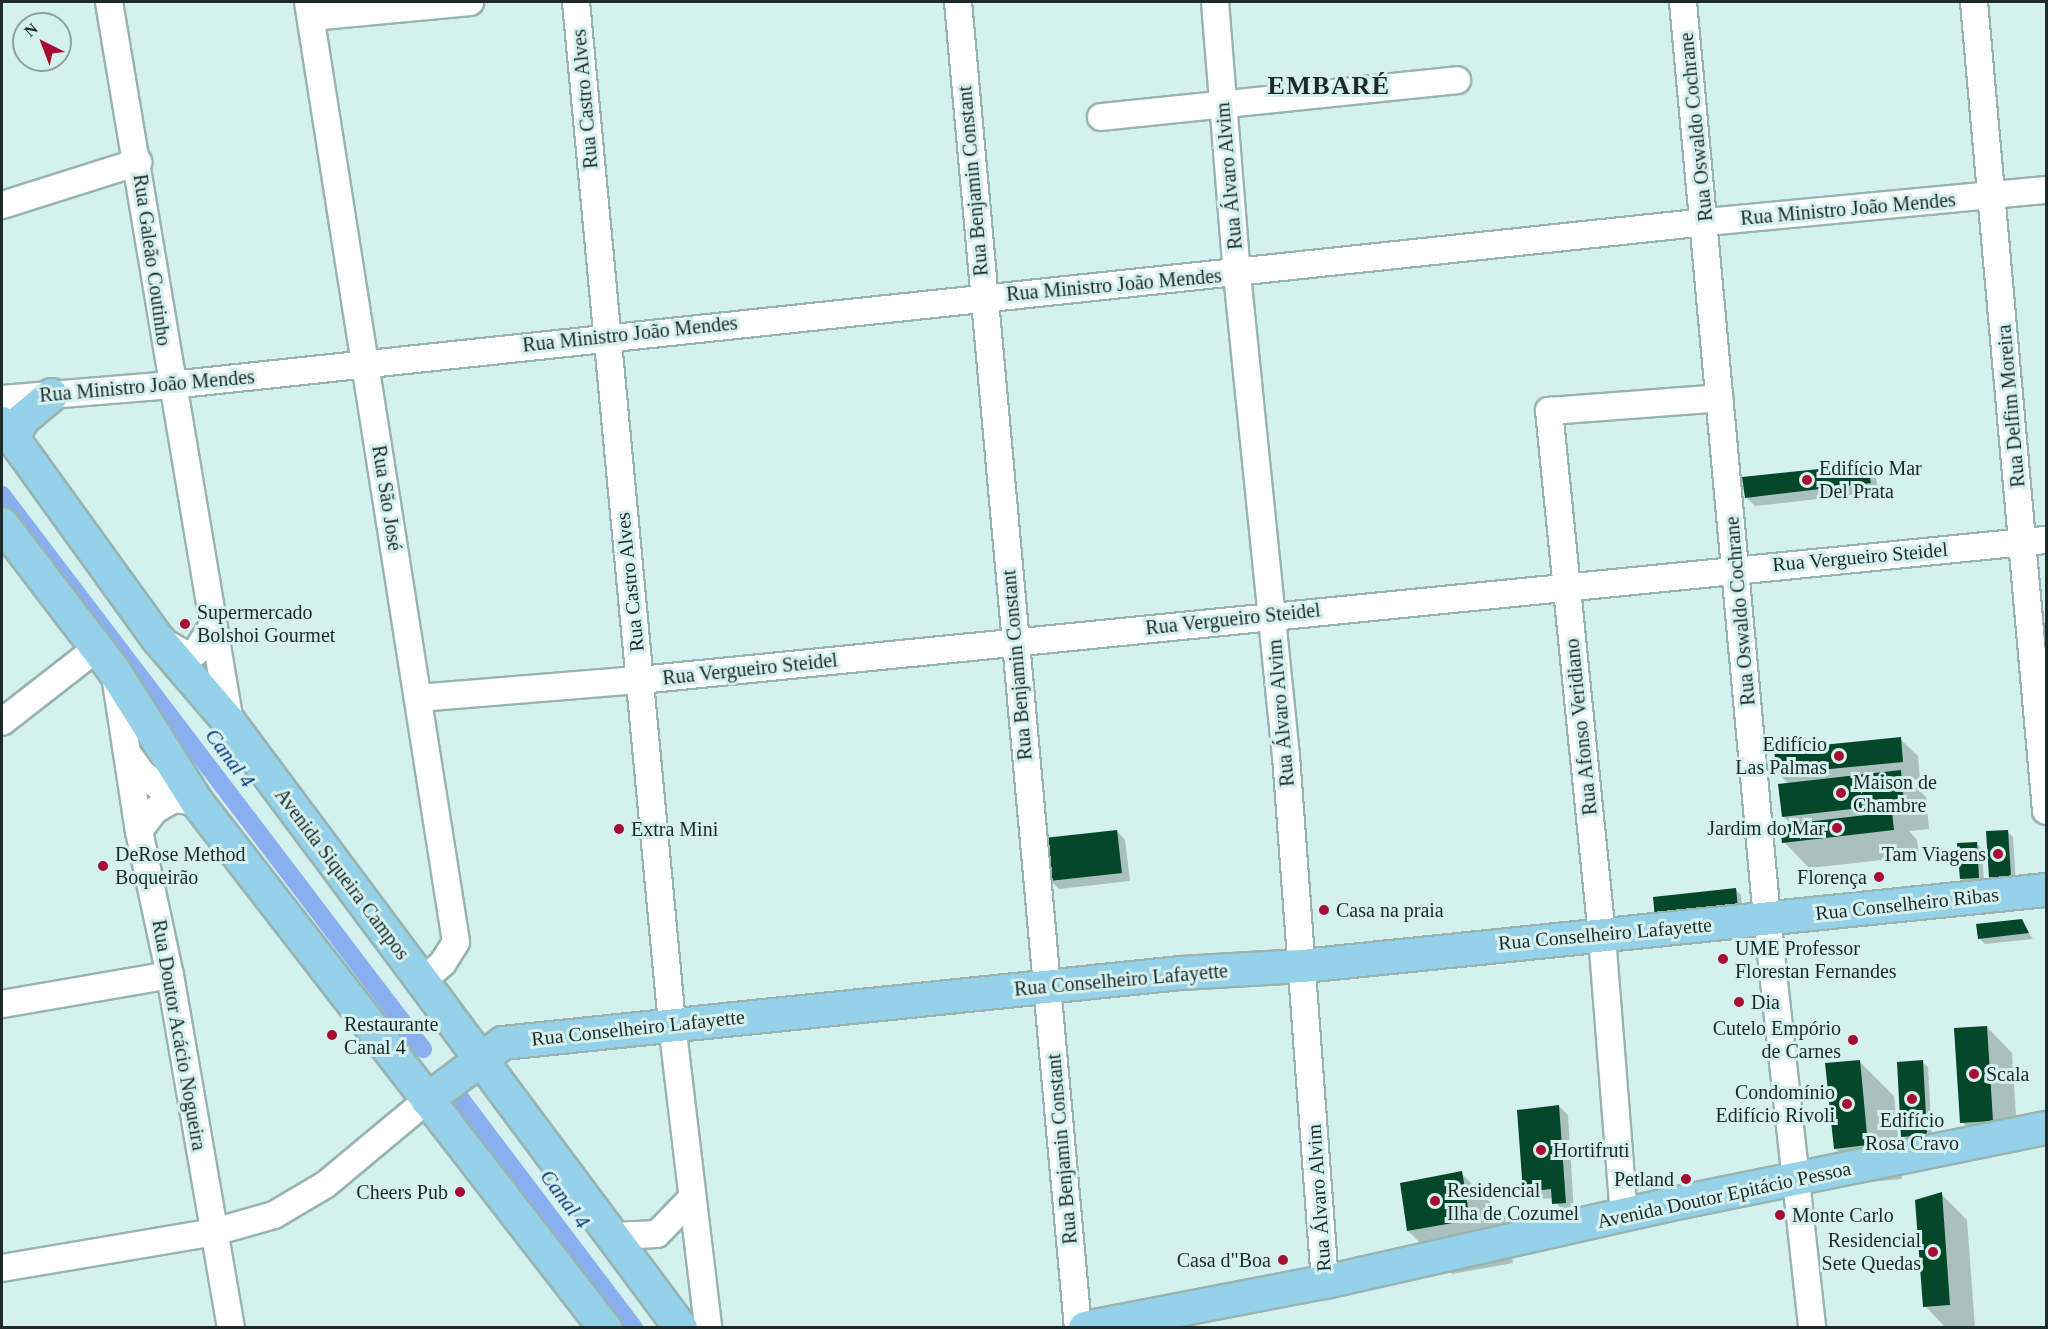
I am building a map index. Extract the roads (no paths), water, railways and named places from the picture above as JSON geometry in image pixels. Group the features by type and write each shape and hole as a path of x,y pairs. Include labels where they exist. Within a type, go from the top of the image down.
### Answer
{"main road":[{"path":"7,430 52,395"},
{"name":"Avenida Siqueira Campos","path":"7,430 158,639 230,723 421,982 475,1064 615,1236 681,1328"},
{"path":"2,524 106,660 185,801 434,1095 605,1328"},
{"name":"Rua Conselheiro Ribas","path":"1767,918 2046,890"},
{"name":"Rua Conselheiro Lafayette","path":"434,1095 503,1043 1180,973 1303,966 1767,918"},
{"name":"Avenida Doutor Epitácio Pessoa","path":"1085,1328 1325,1282 1624,1215 2046,1128"},
{"path":"584,1298 596,1328"}],"street":[{"name":"Rua Galeão Coutinho","path":"110,2 138,162 171,385 230,723"},
{"path":"310,9 470,2"},
{"name":"Rua Castro Alves","path":"576,2 672,1024 708,1328"},
{"name":"Rua Benjamin Constant","path":"958,2 982,298 1078,1328"},
{"name":"Rua Álvaro Alvim","path":"1215,2 1237,274 1272,615 1303,966 1325,1282"},
{"name":"Rua Oswaldo Cochrane","path":"1683,2 1706,222 1767,918 1812,1328"},
{"name":"Rua Delfim Moreira","path":"1974,2 2034,541 2046,811"},
{"name":"Rua São José","path":"310,9 456,942 443,963 421,982"},
{"path":"1101,117 1457,80"},
{"path":"2,205 138,162"},
{"name":"Rua Ministro João Mendes","path":"2,399 171,385 606,336 1237,274 1706,222 2046,190"},
{"name":"Rua Afonso Veridiano","path":"1624,1215 1602,936 1549,411 1720,398"},
{"name":"Rua Vergueiro Steidel","path":"419,698 640,680 1737,568 2034,541"},
{"path":"158,639 185,654 196,652 213,625"},
{"path":"2,722 106,660"},
{"name":"Rua Doutor Acácio Nogueira","path":"106,660 128,754 140,831 170,975 231,1328"},
{"path":"128,754 142,773 185,801"},
{"path":"140,831 155,810 185,801"},
{"path":"2,1004 170,975"},
{"path":"2,1268 214,1232 274,1215 311,1196 434,1095"},
{"path":"615,1236 657,1234 691,1199"}],"waterway":[{"name":"Canal 4","path":"2,495 423,1049"},
{"name":"Canal 4","path":"460,1098 634,1328"}],"place":[{"name":"Edifício Mar Del Prata","path":"1807,480"},
{"name":"Supermercado Bolshoi Gourmet","path":"185,624"},
{"name":"Edifício Las Palmas","path":"1839,756"},
{"name":"Maison de Chambre","path":"1841,793"},
{"name":"Jardim do Mar","path":"1837,828"},
{"name":"Extra Mini","path":"619,829"},
{"name":"Tam Viagens","path":"1998,854"},
{"name":"DeRose Method Boqueirão","path":"103,866"},
{"name":"Florença","path":"1879,877"},
{"name":"Casa na praia","path":"1324,910"},
{"name":"UME Professor Florestan Fernandes","path":"1723,959"},
{"name":"Dia","path":"1739,1002"},
{"name":"Restaurante Canal 4","path":"332,1035"},
{"name":"Cutelo Empório de Carnes","path":"1853,1040"},
{"name":"Scala","path":"1974,1074"},
{"name":"Edifício Rosa Cravo","path":"1912,1099"},
{"name":"Condomínio Edifício Rivoli","path":"1847,1104"},
{"name":"Hortifruti","path":"1541,1150"},
{"name":"Petland","path":"1686,1179"},
{"name":"Cheers Pub","path":"460,1192"},
{"name":"Residencial Ilha de Cozumel","path":"1435,1201"},
{"name":"Monte Carlo","path":"1780,1215"},
{"name":"Residencial Sete Quedas","path":"1933,1252"},
{"name":"Casa d\"Boa","path":"1283,1260"}],"district":[{"name":"EMBARÉ","path":"1329,86"}]}
